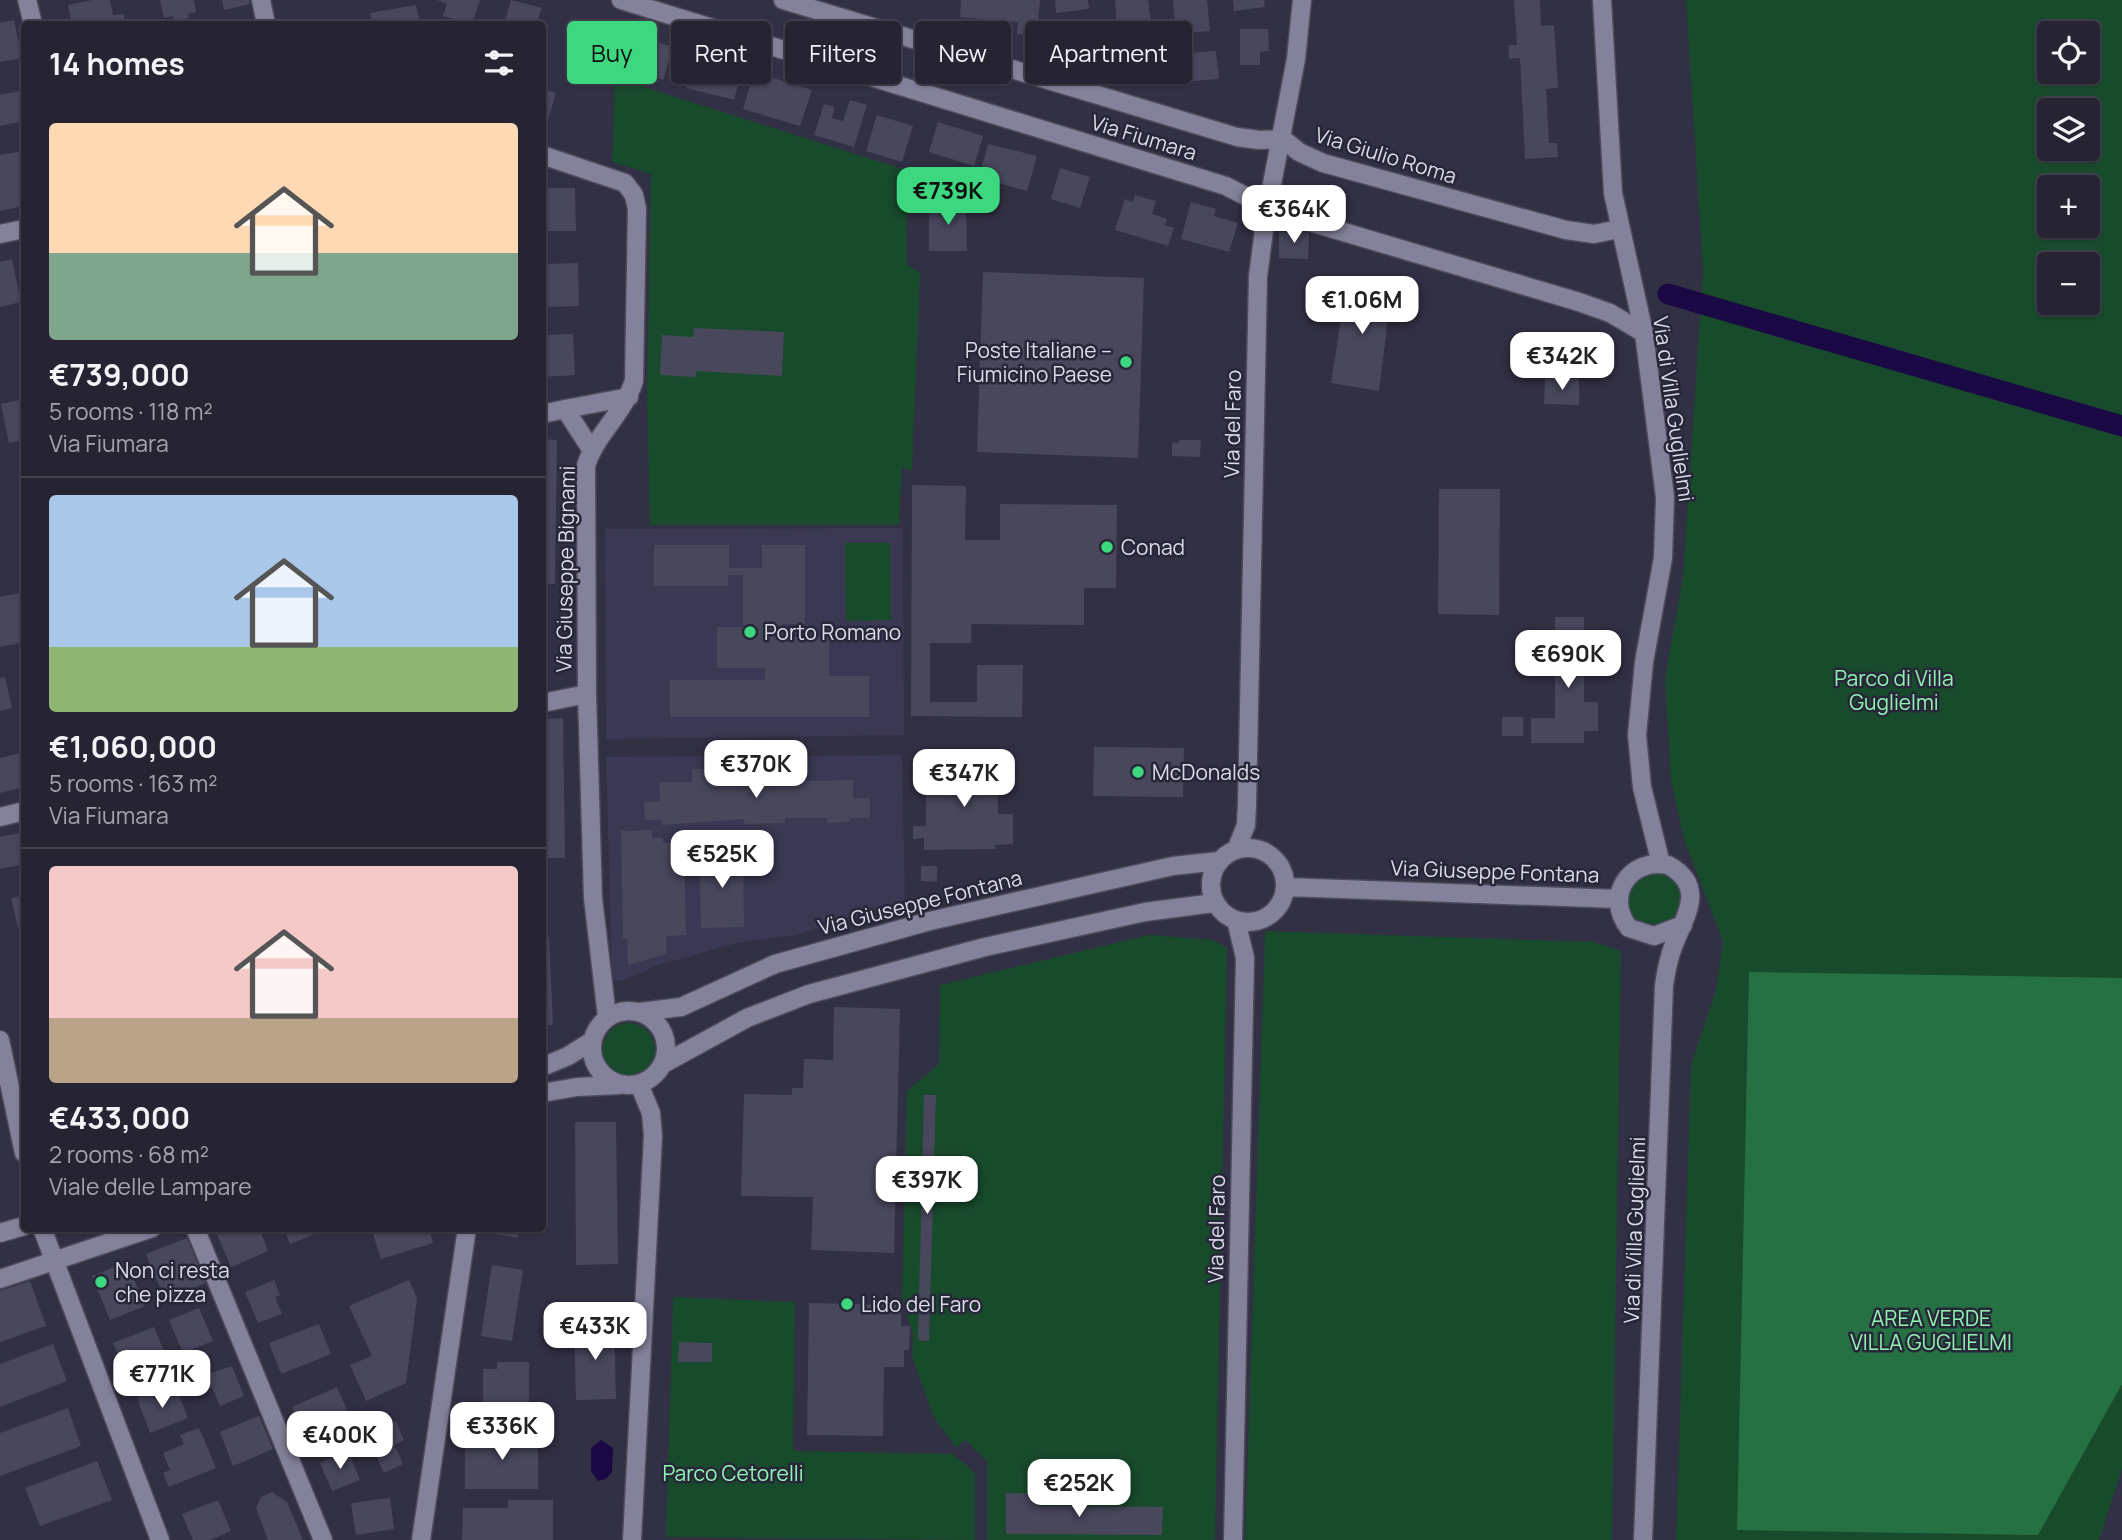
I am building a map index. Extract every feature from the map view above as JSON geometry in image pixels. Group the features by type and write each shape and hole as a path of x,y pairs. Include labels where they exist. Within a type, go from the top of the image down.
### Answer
{"street":[{"path":"27,0 32,21"},
{"path":"261,0 265,21"},
{"name":"Via Fiumara","path":"621,0 1226,186 1251,199 1266,215"},
{"name":"Via Giulio Roma","path":"783,0 1237,136 1259,140 1283,139 1299,152 1323,163 1566,230 1594,234 1619,229"},
{"name":"Via del Faro","path":"1237,850 1247,815 1258,276 1266,215 1283,139 1298,45 1302,0"},
{"name":"Via di Villa Guglielmi","path":"1602,0 1613,193 1644,333 1663,472 1666,521 1661,573 1643,669 1638,742 1642,787 1661,864"},
{"name":"Via Giuseppe Bignami","path":"546,156 625,183 634,195 637,209 635,368 629,397 611,427 591,449 586,466 587,694 594,919 607,1017"},
{"path":"1266,215 1300,219 1579,302 1610,313 1644,333"},
{"path":"0,234 21,230"},
{"path":"546,413 629,397"},
{"path":"565,409 591,449"},
{"path":"546,702 587,694"},
{"path":"0,817 21,812"},
{"path":"1259,849 1272,855 1283,868 1286,887 1279,906 1269,916 1257,920 1236,920 1223,913 1214,903 1212,877 1219,861 1237,850 1259,849"},
{"name":"Via Giuseppe Fontana","path":"640,1012 681,1007 775,964 930,921 1173,866 1219,861"},
{"path":"1661,864 1674,868 1686,883 1691,900 1683,925 1660,936 1641,934 1624,921 1618,899 1621,886 1632,873 1646,866 1661,864"},
{"name":"Via Giuseppe Fontana","path":"1286,887 1618,899"},
{"path":"546,1092 568,1087 639,1084 649,1080 663,1063 747,1018 822,990 985,947 1144,912 1214,903"},
{"name":"Via del Faro","path":"1233,1540 1245,958 1236,920"},
{"name":"Via di Villa Guglielmi","path":"1643,1540 1664,985 1672,949 1683,925"},
{"path":"621,1085 601,1073 594,1063 592,1041 595,1032 607,1017 617,1012 640,1012 651,1018 665,1039 663,1063"},
{"path":"0,1040 21,1139"},
{"path":"546,1065 592,1041"},
{"path":"632,1540 653,1136 649,1105 639,1084"},
{"path":"0,1233 21,1227"},
{"path":"43,1232 160,1540"},
{"path":"0,1279 140,1232"},
{"path":"197,1232 323,1540"},
{"path":"421,1540 466,1232"}],"shaded area":[{"path":"903,528 904,735 606,739 605,529"},
{"path":"902,755 905,902 796,935 741,942 658,965 623,981 612,980 606,757"},
{"path":"601,1440 613,1448 612,1472 606,1479 598,1481 591,1471 591,1448"}],"green space":[{"name":"Parco di Villa Guglielmi","path":"1686,0 2122,0 2122,1469 2099,1540 1676,1540 1691,1065 1716,990 1723,941 1684,840 1671,780 1665,679 1683,576 1703,271"},
{"path":"615,84 634,84 906,170 907,264 920,273 912,471 902,467 899,525 650,525 647,396 651,174 612,162"},
{"path":"845,543 890,543 891,620 846,621"},
{"path":"1655,873 1675,881 1683,901 1675,921 1655,929 1635,921 1627,901 1635,881"},
{"path":"1265,931 1594,942 1621,951 1612,1540 1245,1540"},
{"path":"1149,935 1213,940 1227,948 1215,1540 987,1540 987,1461 965,1440 956,1448 933,1416 912,1356 913,1334 902,1298 907,1091 939,1064 940,985"},
{"name":"AREA VERDE VILLA GUGLIELMI","path":"1749,972 2122,978 2122,1384 2038,1535 1737,1530"},
{"path":"629,1023 639,1025 647,1031 653,1039 653,1059 647,1067 639,1073 629,1075 619,1073 611,1067 605,1059 603,1049 605,1039 611,1031 619,1025"},
{"name":"Parco Cetorelli","path":"673,1297 795,1302 793,1451 953,1454 975,1473 975,1540 666,1537"}],"building":[{"path":"92,0 110,0 113,15 124,14 125,21 71,21 68,5"},
{"path":"160,0 194,0 196,12 188,14 189,18 174,21 173,16 164,18"},
{"path":"222,0 249,0 250,4 224,10"},
{"path":"437,0 480,0 473,21 443,16 447,4"},
{"path":"511,0 542,8 537,21 505,21"},
{"path":"961,0 1040,0 1038,21 1025,21 1025,35 1017,34 1018,22 960,17"},
{"path":"1055,0 1088,0 1089,9 1056,13"},
{"path":"1115,0 1148,0 1151,21 1117,21"},
{"path":"1173,0 1207,0 1210,31 1192,33 1192,21 1175,21"},
{"path":"1233,0 1264,0 1265,7 1234,11"},
{"path":"1514,0 1540,0 1541,26 1554,25 1558,88 1546,89 1549,143 1557,143 1558,157 1525,159 1520,58 1509,59 1509,45 1517,45"},
{"path":"416,5 419,21 371,21 370,13"},
{"path":"14,20 21,58 0,62 0,23"},
{"path":"1240,29 1268,29 1269,51 1260,52 1260,65 1240,65"},
{"path":"657,42 671,46 663,80 657,78"},
{"path":"1216,51 1219,79 1193,81 1192,53"},
{"path":"771,77 785,82 785,84 812,90 800,126 743,109 750,84 771,84"},
{"path":"687,84 739,84 734,100 686,88"},
{"path":"546,90 556,93 546,127"},
{"path":"21,91 21,122 0,126 0,95"},
{"path":"850,100 867,105 854,147 814,135 824,104 835,107 832,118 843,121"},
{"path":"877,115 913,126 902,162 866,151"},
{"path":"938,122 983,136 974,166 929,152"},
{"path":"988,144 1037,156 1027,191 979,178"},
{"path":"21,152 21,207 0,211 0,155"},
{"path":"1060,168 1090,177 1080,208 1051,199"},
{"path":"546,188 575,188 576,231 546,231"},
{"path":"1135,195 1156,201 1152,214 1167,219 1165,225 1174,228 1168,246 1115,230 1125,199 1133,202"},
{"path":"1191,202 1216,209 1214,216 1238,223 1229,252 1181,239"},
{"path":"929,203 966,203 967,251 929,251"},
{"path":"1279,232 1309,233 1308,259 1279,258"},
{"path":"12,259 21,302 0,307 0,262"},
{"path":"578,263 579,306 546,307 546,264"},
{"path":"983,272 1144,278 1138,458 977,452"},
{"path":"1347,280 1392,286 1379,391 1331,383"},
{"path":"694,328 784,332 782,376 696,371 696,377 660,375 662,335 693,337"},
{"path":"573,334 575,375 546,377 546,335"},
{"path":"1545,378 1579,379 1579,405 1544,404"},
{"path":"21,400 21,440 9,443 1,404"},
{"path":"546,439 557,440 555,584 546,584"},
{"path":"1179,440 1201,440 1200,457 1172,456 1172,442 1179,443"},
{"path":"912,485 966,486 965,540 1000,540 1000,504 1117,505 1116,588 1084,588 1084,625 971,624 971,643 930,643 930,702 977,702 977,665 1023,665 1022,717 911,716"},
{"path":"1439,489 1500,489 1499,615 1438,614"},
{"name":"Porto Romano","path":"654,545 729,545 729,568 762,568 762,545 805,545 805,624 782,624 782,637 829,637 829,676 869,676 869,717 670,717 670,680 765,680 765,668 717,668 717,627 743,627 743,575 728,575 728,586 654,586"},
{"path":"21,593 21,643 0,647 0,597"},
{"path":"1555,617 1584,617 1584,702 1598,702 1598,731 1584,731 1584,743 1531,743 1531,718 1555,718"},
{"path":"5,677 12,708 0,711 0,678"},
{"path":"1502,717 1523,717 1523,736 1502,736"},
{"path":"563,718 565,858 546,858 546,719"},
{"name":"McDonalds","path":"1094,747 1184,748 1183,797 1093,796"},
{"path":"21,753 21,788 0,793 0,758"},
{"path":"975,764 975,769 1011,768 1011,788 998,789 998,814 1013,814 1013,844 995,845 995,849 924,850 924,838 913,839 913,826 926,826 926,790 918,790 918,770 955,769 955,765"},
{"path":"722,768 723,782 774,781 774,768 805,768 805,781 853,780 853,798 870,798 870,818 849,818 850,822 827,823 827,818 785,818 785,823 744,824 744,819 662,825 662,820 645,820 644,802 660,801 659,782 692,782 692,769"},
{"path":"652,830 652,838 663,838 663,843 684,843 686,935 666,936 666,954 628,965 627,939 623,939 621,831"},
{"path":"19,833 21,865 0,869 0,837"},
{"path":"743,852 744,927 701,928 699,853"},
{"path":"921,866 937,866 937,882 921,881"},
{"path":"21,896 21,928 18,928 11,898"},
{"path":"546,937 549,937 553,1025 546,1026"},
{"path":"834,1007 900,1009 894,1253 811,1250 813,1197 741,1196 744,1094 792,1095 792,1088 803,1088 804,1059 833,1060"},
{"path":"924,1095 936,1095 929,1341 918,1340"},
{"path":"575,1122 616,1122 618,1264 576,1265"},
{"path":"216,1232 261,1232 268,1251 231,1267"},
{"path":"286,1232 320,1232 290,1244"},
{"path":"372,1232 430,1232 433,1243 381,1259"},
{"path":"495,1232 519,1232 518,1238"},
{"path":"187,1238 206,1283 165,1300 146,1254"},
{"path":"127,1262 145,1306 110,1320 92,1276"},
{"path":"492,1265 523,1270 512,1341 481,1336"},
{"path":"274,1280 280,1295 275,1297 282,1314 258,1323 245,1292"},
{"path":"409,1280 417,1298 406,1383 366,1401 350,1365 372,1356 349,1306"},
{"path":"30,1281 46,1326 0,1342 0,1291"},
{"path":"809,1303 901,1305 901,1326 910,1326 909,1350 904,1350 904,1367 884,1367 883,1436 807,1435"},
{"path":"199,1308 213,1341 183,1353 169,1320"},
{"path":"319,1324 331,1354 281,1374 269,1343"},
{"path":"614,1325 616,1399 576,1400 574,1326"},
{"path":"154,1327 168,1361 127,1377 113,1343"},
{"path":"679,1342 712,1343 712,1362 678,1362"},
{"path":"53,1344 67,1381 0,1407 0,1364"},
{"path":"497,1362 529,1362 529,1416 494,1416 494,1407 483,1407 483,1369 497,1369"},
{"path":"232,1366 244,1396 220,1406 212,1388 202,1393 196,1378"},
{"path":"337,1387 350,1417 313,1432 309,1422 300,1425 292,1407"},
{"path":"177,1390 188,1418 150,1433 137,1398 152,1392 155,1399"},
{"path":"68,1408 81,1446 0,1476 0,1433"},
{"path":"259,1416 273,1449 233,1466 220,1432"},
{"path":"396,1421 404,1440 394,1445 403,1464 384,1473 366,1433"},
{"path":"199,1428 216,1468 169,1487 163,1473 170,1470 163,1453 184,1444 180,1435"},
{"path":"465,1435 538,1435 538,1489 465,1489"},
{"path":"348,1451 360,1480 332,1491 320,1463"},
{"path":"97,1461 112,1500 40,1526 25,1488"},
{"path":"272,1492 287,1502 303,1540 268,1540 256,1508 261,1497"},
{"path":"1006,1493 1040,1494 1039,1506 1163,1507 1162,1535 1006,1534"},
{"path":"390,1498 394,1529 356,1535 351,1503"},
{"path":"218,1500 231,1531 210,1540 193,1540 182,1514"},
{"path":"508,1500 553,1500 553,1540 462,1540 463,1508 508,1508"}],"waterway":[{"path":"1668,294 2122,426"}],"place":[{"name":"Poste Italiane – Fiumicino Paese","path":"1126,362"},
{"name":"Conad","path":"1107,547"},
{"name":"Porto Romano","path":"750,632"},
{"name":"McDonalds","path":"1138,772"},
{"name":"Non ci resta che pizza","path":"101,1282"},
{"name":"Lido del Faro","path":"847,1304"}]}
